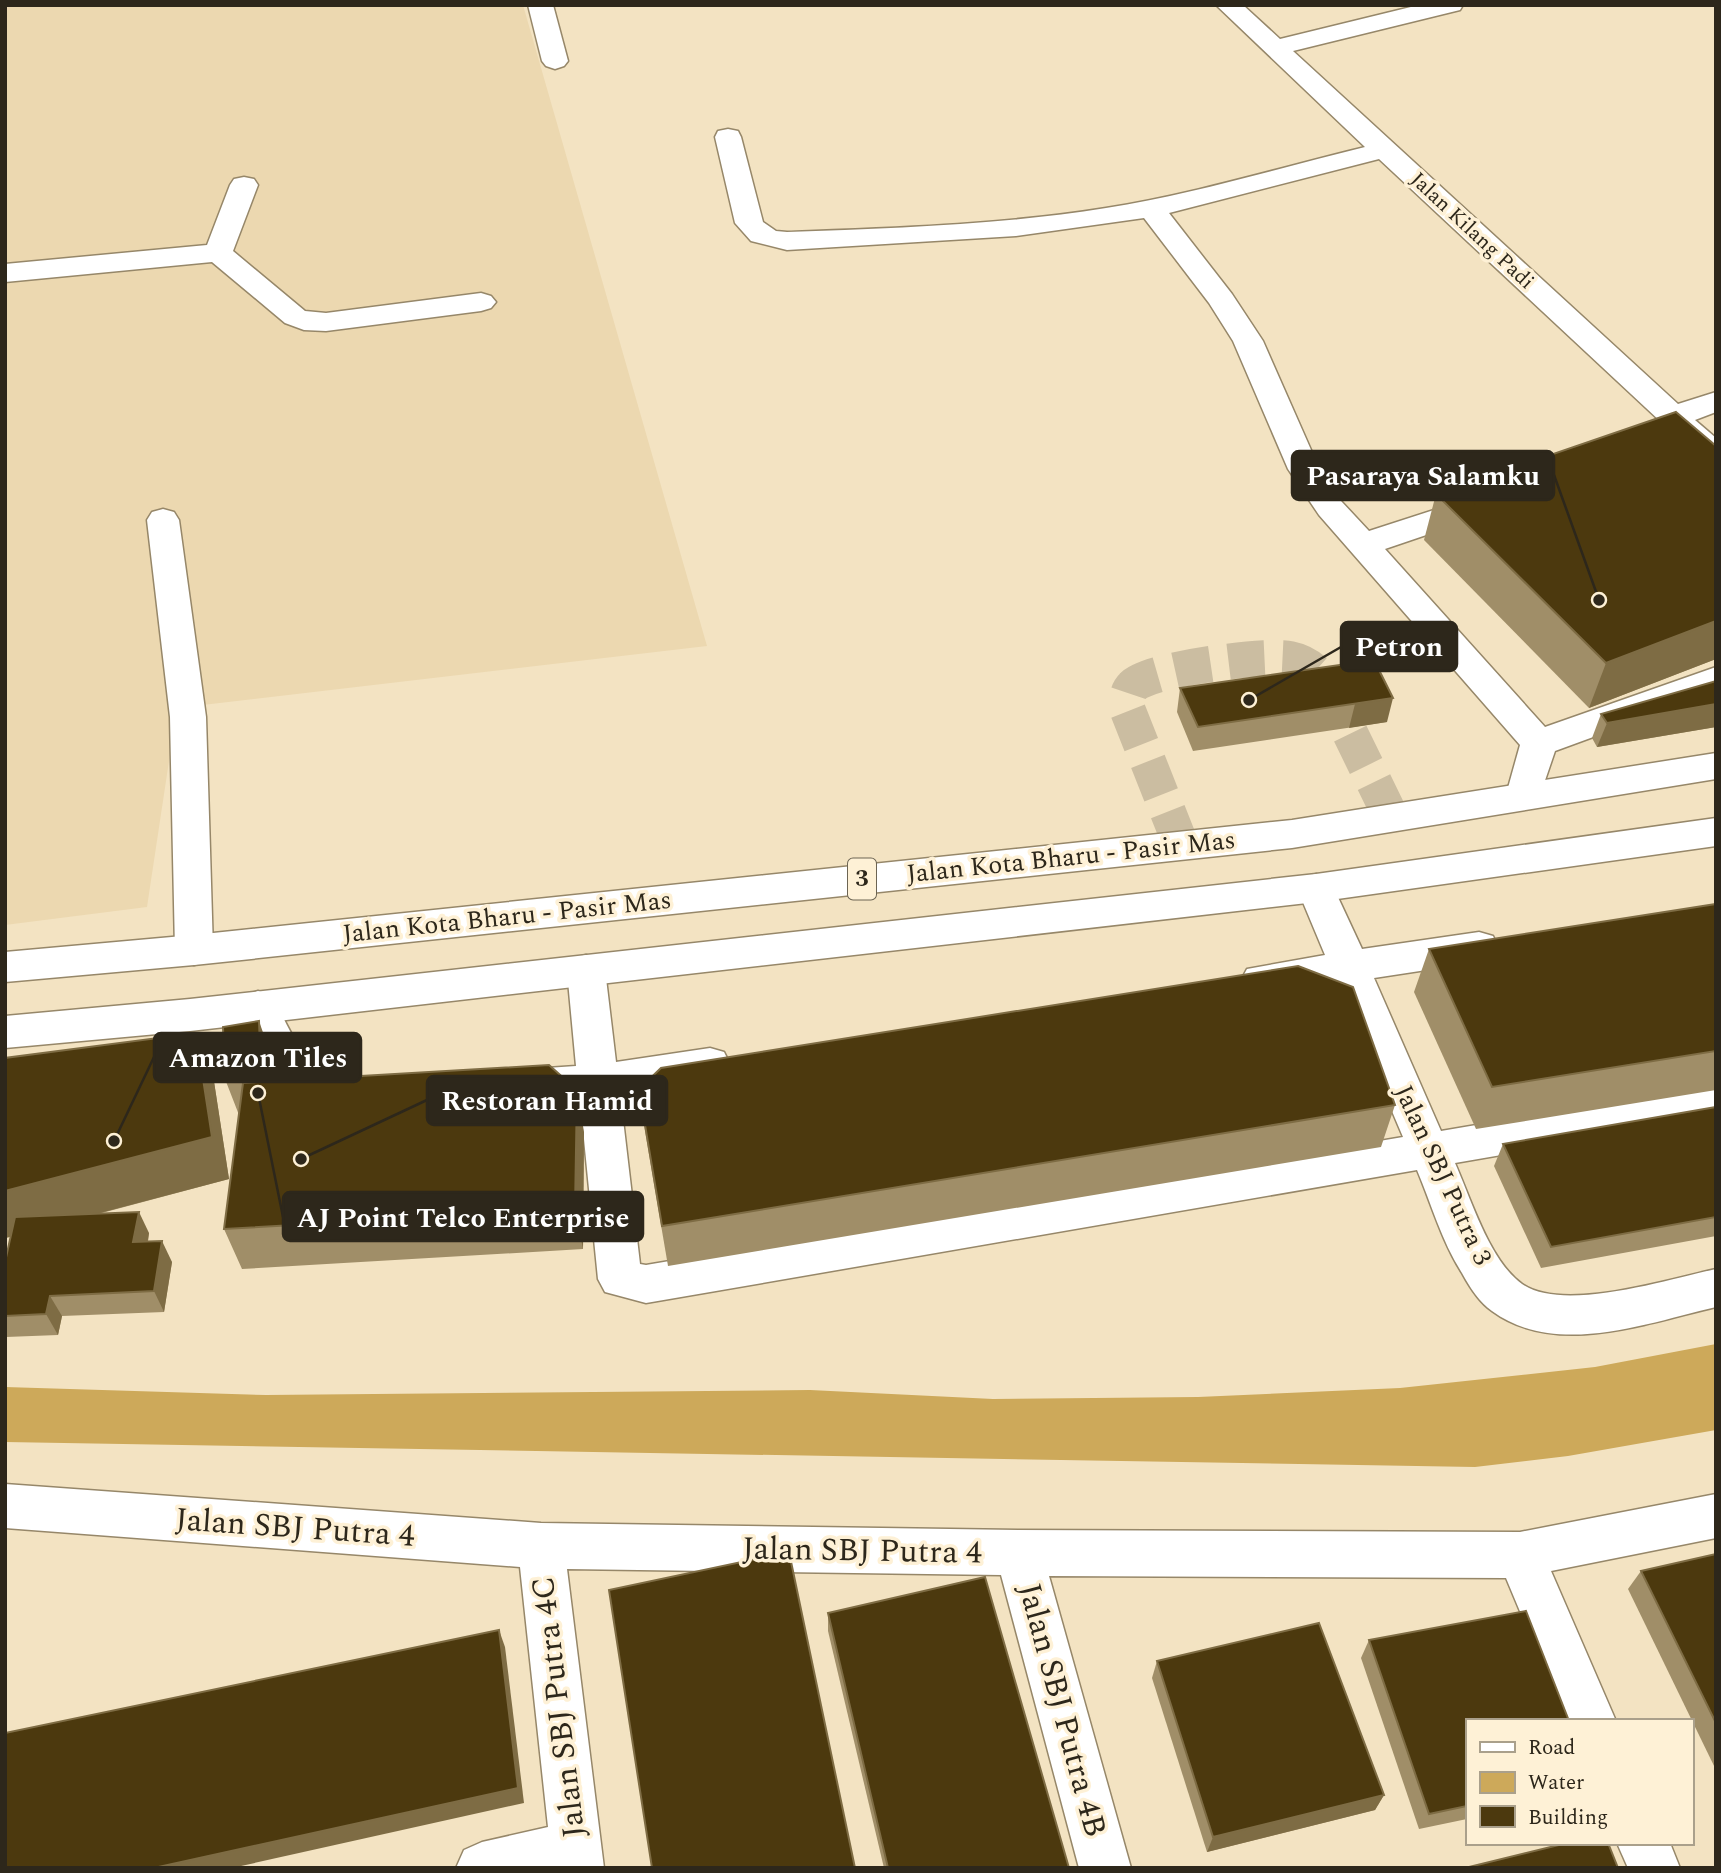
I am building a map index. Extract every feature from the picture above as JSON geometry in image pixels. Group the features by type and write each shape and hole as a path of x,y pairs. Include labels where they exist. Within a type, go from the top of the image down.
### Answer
{"main road":[{"path":"540,5 555,61"},
{"name":"Jalan Kilang Padi","path":"1228,5 1688,438"},
{"path":"1274,48 1451,5"},
{"path":"729,137 749,223 756,233 770,239 788,241 938,234 1027,226 1151,208 1384,150"},
{"path":"218,253 244,185"},
{"path":"1151,208 1222,300 1248,341 1304,469 1331,508 1539,743"},
{"path":"5,273 218,253 295,317 304,321 326,322 481,302"},
{"path":"1688,438 1716,401"},
{"path":"1363,545 1508,497"},
{"path":"163,520 188,717 194,950"},
{"path":"1539,743 1716,680"},
{"path":"1524,795 1539,743"},
{"name":"Jalan Kota Bharu - Pasir Mas","path":"5,967 194,950 1292,834 1716,766"},
{"name":"3","path":"5,1032 258,1007 1316,888 1716,832"},
{"name":"Jalan SBJ Putra 3","path":"1316,888 1476,1259 1507,1298 1542,1314 1585,1316 1716,1288"},
{"path":"1228,985 1513,941"},
{"path":"586,970 620,1279 646,1284 1716,1101"},
{"path":"258,1007 300,1079 315,1092 336,1099 377,1097"},
{"path":"487,1090 598,1080 749,1058"},
{"name":"Jalan SBJ Putra 4","path":"5,1506 541,1546 1019,1553 1520,1555 1716,1516"},
{"name":"Jalan SBJ Putra 4C","path":"541,1546 577,1857"},
{"name":"Jalan SBJ Putra 4B","path":"1019,1553 1105,1868"},
{"path":"1520,1555 1590,1719"},
{"path":"1644,1845 1654,1868"},
{"path":"482,1868 577,1857"}],"shaded area":[{"path":"5,5 523,5 707,646 177,708 147,907 5,925"}],"water":[{"path":"1716,1344 1716,1430 1568,1456 1475,1467 5,1442 5,1387 266,1395 810,1390 993,1399 1198,1397 1400,1388 1595,1367"}],"building":[{"path":"1676,412 1716,446 1716,621 1606,663 1436,494"},
{"path":"1374,660 1393,698 1198,727 1180,688"},
{"path":"1716,681 1716,704 1607,723 1601,714"},
{"path":"1716,904 1716,1051 1492,1087 1429,949"},
{"path":"1298,966 1353,987 1395,1105 662,1226 639,1089 661,1068"},
{"path":"259,1021 261,1074 225,1079 223,1027"},
{"path":"196,1033 212,1137 5,1191 5,1058"},
{"path":"549,1065 577,1090 575,1209 224,1229 243,1083"},
{"path":"1716,1107 1716,1217 1551,1247 1503,1144"},
{"path":"139,1212 133,1242 162,1241 154,1291 50,1296 46,1314 5,1316 5,1262 15,1217"},
{"path":"789,1552 855,1868 652,1868 609,1590"},
{"path":"1716,1554 1716,1723 1641,1571"},
{"path":"985,1577 1069,1868 888,1868 828,1613"},
{"path":"1526,1611 1568,1719 1466,1719 1466,1806 1429,1814 1369,1640"},
{"path":"1319,1623 1384,1795 1213,1837 1157,1661"},
{"path":"499,1630 518,1788 154,1868 5,1868 5,1733"},
{"path":"1559,1845 1609,1845 1618,1868 1465,1868"}],"tunnel":[{"path":"1181,845 1128,711 1128,698 1133,686 1143,680 1208,664 1277,658 1295,660 1313,670 1325,682 1391,817"}],"place":[{"name":"Pasaraya Salamku","path":"1599,600"},
{"name":"Petron","path":"1249,700"},
{"name":"AJ Point Telco Enterprise","path":"258,1093"},
{"name":"Amazon Tiles","path":"114,1141"},
{"name":"Restoran Hamid","path":"301,1159"}]}
